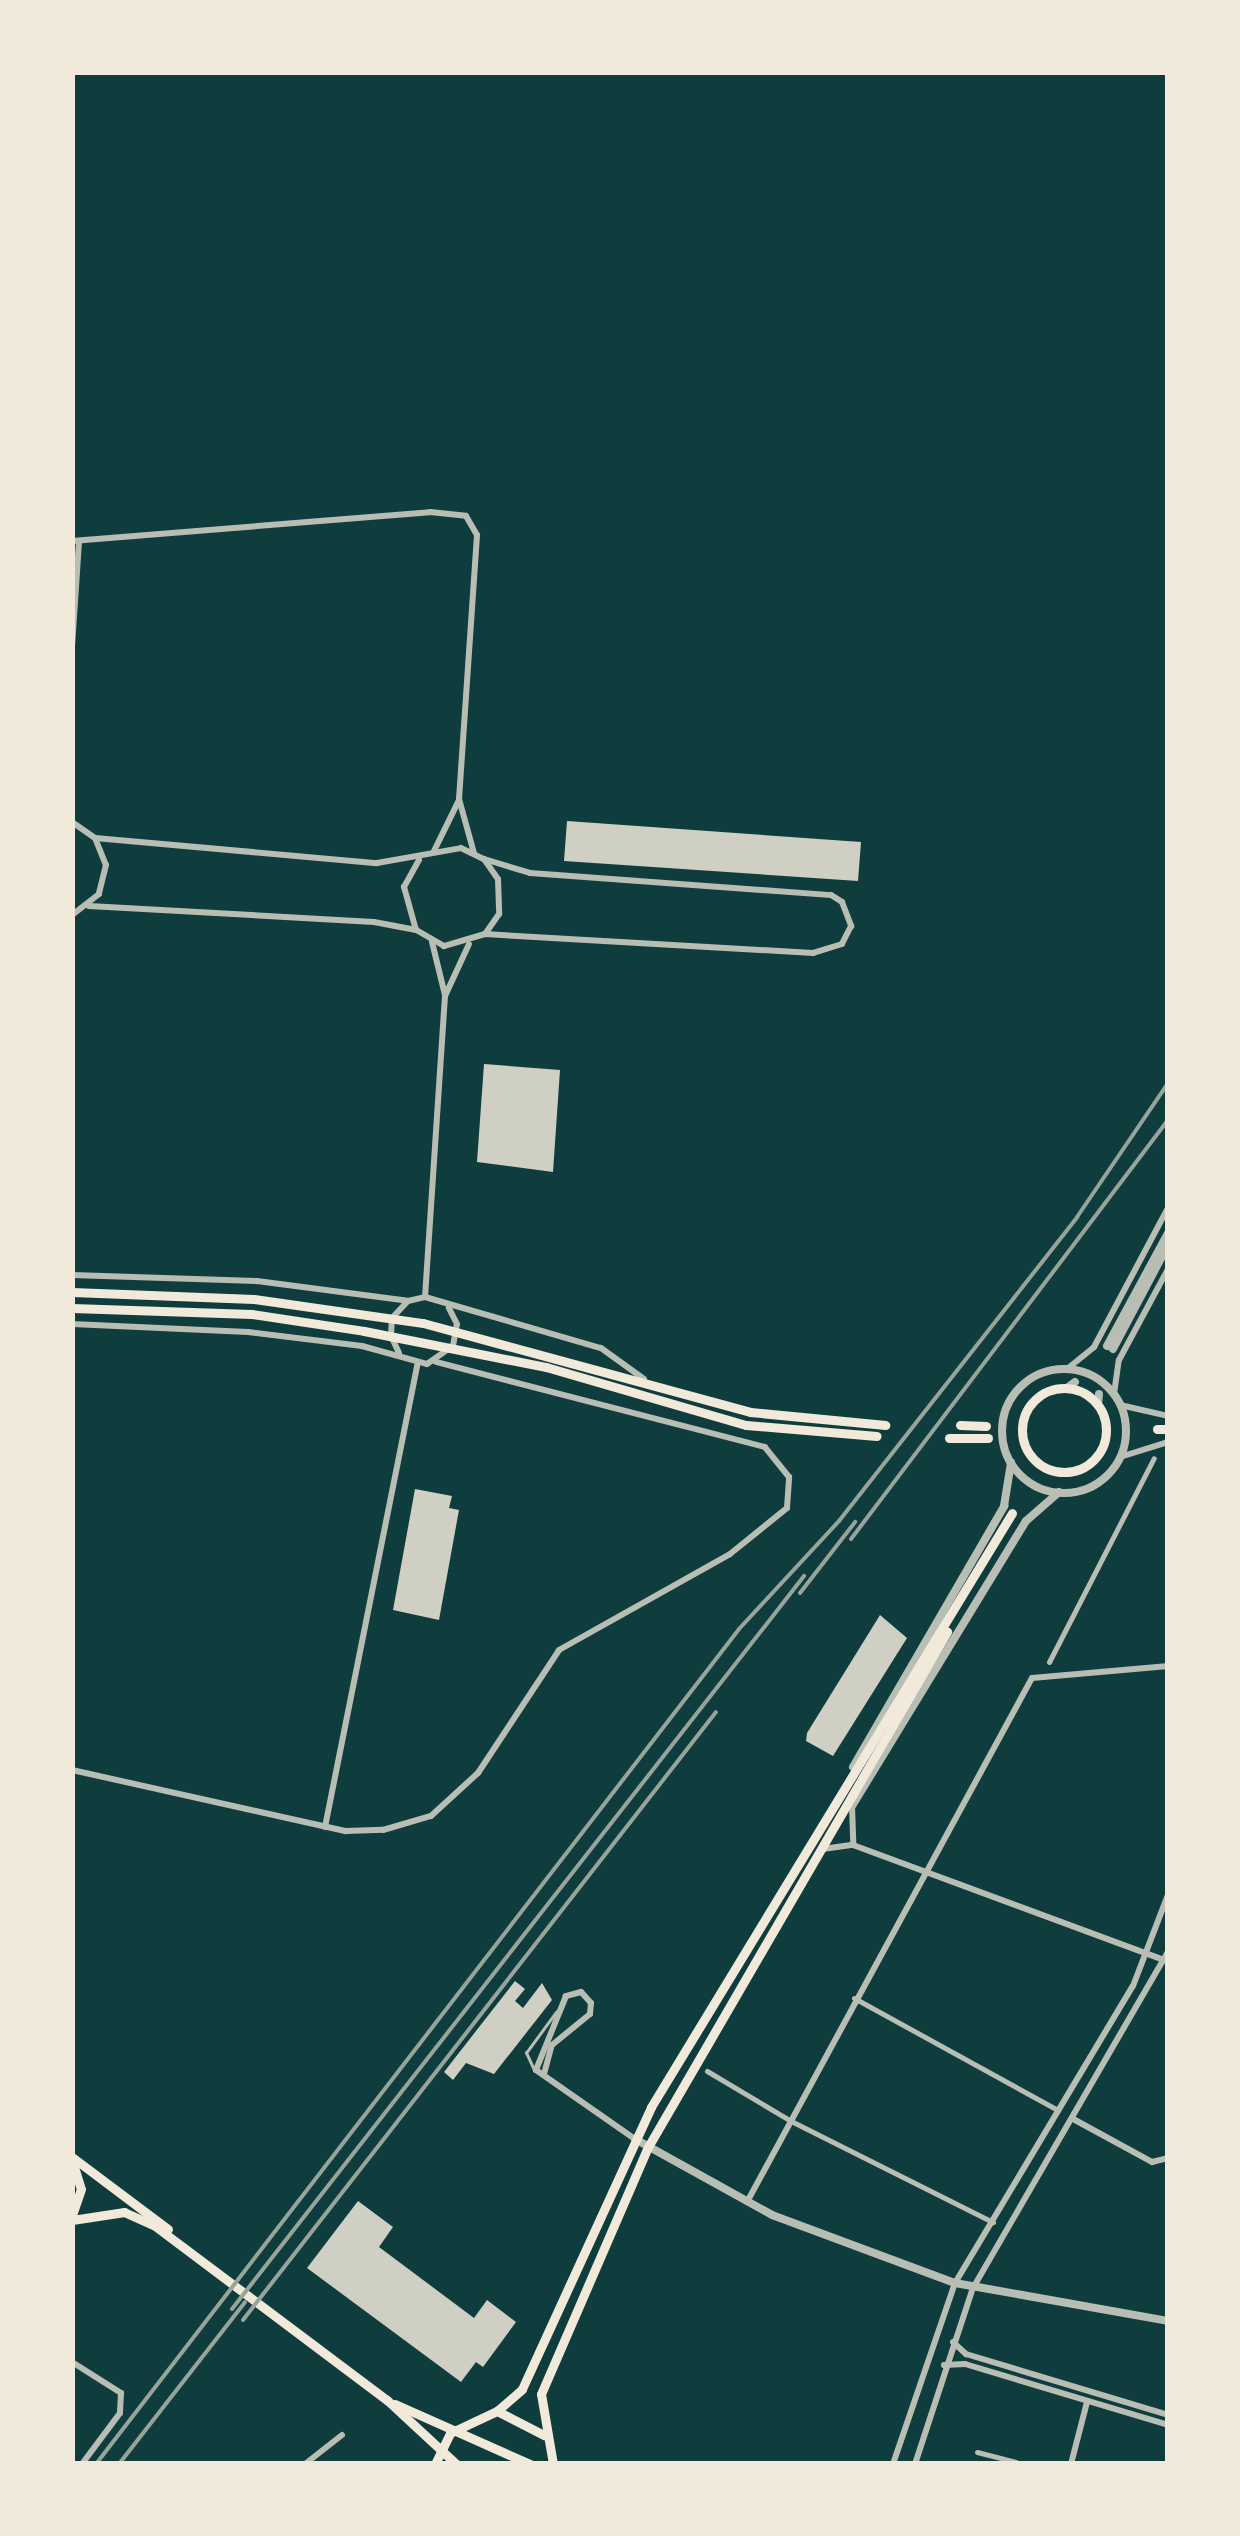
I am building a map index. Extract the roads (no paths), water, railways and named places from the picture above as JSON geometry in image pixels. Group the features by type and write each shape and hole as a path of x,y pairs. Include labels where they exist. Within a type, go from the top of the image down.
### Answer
{"main road":[{"path":"72,1292 254,1299 392,1318 457,1330 644,1379 750,1412 885,1424"},
{"path":"72,1308 252,1314 454,1346 746,1425 877,1436"},
{"path":"1011,1422 1024,1416 1041,1395 1071,1385 1113,1416"},
{"path":"1099,1403 1103,1447"},
{"path":"1024,1416 1027,1468"},
{"path":"960,1425 986,1426"},
{"path":"949,1438 988,1438"},
{"path":"1010,1438 1024,1442"},
{"path":"1047,1479 1058,1472 1085,1466 1114,1438"},
{"path":"1029,1454 1058,1472"},
{"path":"434,2464 450,2432 497,2411 531,2373 635,2139 849,1776 1014,1515 852,1806 822,1849 648,2148 541,2394 553,2464"},
{"path":"72,2159 81,2189 72,2218 124,2212 185,2245"},
{"path":"72,2159 387,2400 456,2464"},
{"path":"387,2400 450,2432 530,2464"},
{"path":"497,2411 546,2437"}],"street":[{"path":"72,647 76,541 430,512 466,516 477,535 459,798 474,852"},
{"path":"434,851 459,798"},
{"path":"72,822 95,838 377,863 419,860 434,851 474,852 484,859 530,873 831,894 842,902 852,926 842,944 813,953 485,934"},
{"path":"89,906 104,880 95,838"},
{"path":"445,996 469,944 485,934 502,902 498,879 484,859"},
{"path":"416,930 404,887 419,860"},
{"path":"72,915 89,906 374,922 416,930 432,942 469,944"},
{"path":"425,1297 445,996 432,942"},
{"path":"1067,1369 1094,1346 1168,1208"},
{"path":"1168,1233 1110,1348 1168,1245"},
{"path":"1114,1394 1119,1360 1168,1269"},
{"path":"72,1275 257,1281 408,1301 425,1297 449,1308 601,1348 644,1379"},
{"path":"400,1354 390,1336 392,1318 408,1301"},
{"path":"436,1362 454,1346 457,1330 449,1308"},
{"path":"72,1324 248,1332 400,1354 418,1364 436,1362 765,1447 784,1465 791,1492 776,1521 559,1650 478,1773 432,1816 383,1830 325,1828 72,1770"},
{"path":"325,1828 418,1364"},
{"path":"849,1776 879,1714 1004,1506 1011,1464 1002,1434 1012,1396 1039,1374 1067,1369 1090,1375 1114,1394 1120,1405 1126,1430 1120,1457"},
{"path":"1120,1405 1168,1416"},
{"path":"1011,1464 1032,1484 1059,1492 1093,1485 1120,1457 1168,1442"},
{"path":"1050,1662 1154,1458"},
{"path":"853,1845 852,1806 1026,1521 1059,1492"},
{"path":"747,2203 854,1998 1032,1678 1168,1666"},
{"path":"822,1849 853,1845 1166,1961"},
{"path":"893,2464 955,2283 1061,2112 1147,1954 1168,1895"},
{"path":"916,2464 944,2365 974,2288 1076,2120 1166,1961 1168,1951"},
{"path":"544,2074 552,2045 592,2010 581,1992 562,2004 536,2070 648,2148 747,2203 955,2283 1168,2321"},
{"path":"854,1998 1061,2112"},
{"path":"707,2070 791,2121 993,2222"},
{"path":"1076,2120 1152,2162 1168,2158"},
{"path":"952,2342 966,2354 1018,2376 1088,2402 1168,2424"},
{"path":"72,2362 121,2393 120,2414 82,2464"},
{"path":"944,2365 1091,2392 1168,2415"},
{"path":"1070,2464 1091,2392"},
{"path":"305,2464 342,2435"},
{"path":"977,2452 1016,2462"}],"railway":[{"path":"96,2464 739,1629 839,1521 1077,1217 1168,1083"},
{"path":"851,1539 1168,1120"},
{"path":"800,1593 855,1522"},
{"path":"232,2309 804,1576"},
{"path":"243,2320 716,1712"},
{"path":"119,2464 245,2302"}]}
